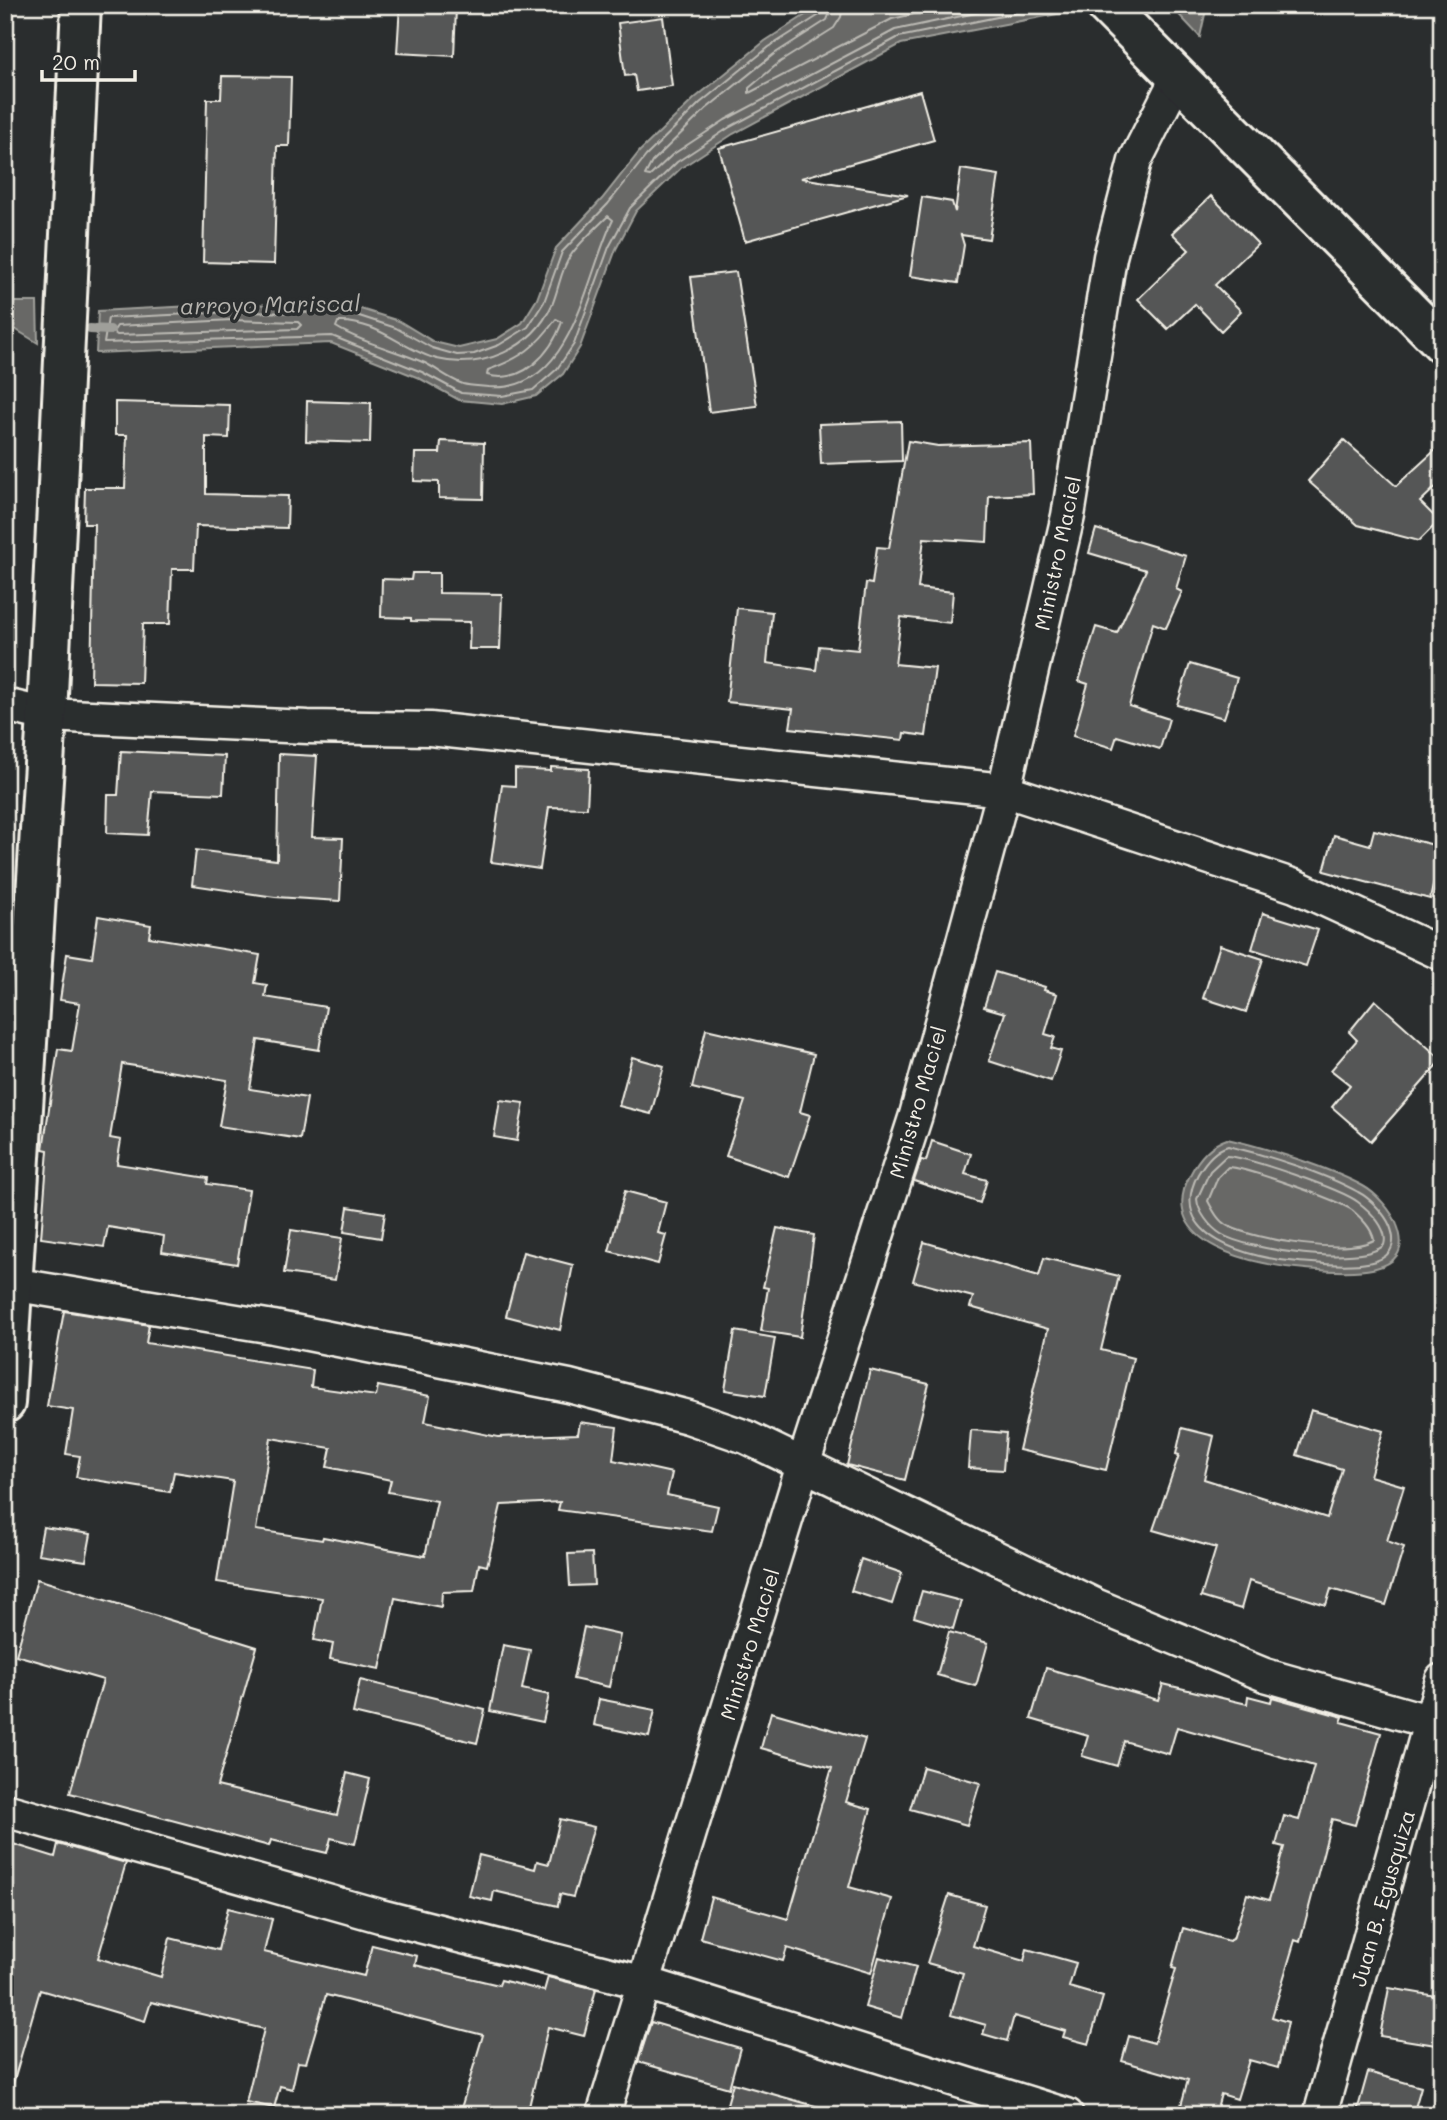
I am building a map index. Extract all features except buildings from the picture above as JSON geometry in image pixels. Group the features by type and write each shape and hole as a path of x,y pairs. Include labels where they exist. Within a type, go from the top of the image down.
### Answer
{"main road":[{"path":"5,1403 10,1284 47,715 81,5"},
{"path":"1106,5 1442,343"}],"street":[{"name":"Ministro Maciel","path":"603,2115 803,1465 916,1115 1004,790 1068,516 1110,257 1135,161 1170,71"},
{"path":"5,705 47,715 308,727 430,729 1004,790 1294,886 1442,954"},
{"path":"10,1284 273,1327 569,1386 700,1421 746,1437 1095,1605 1265,1675 1436,1724"},
{"name":"Juan B. Egusquiza","path":"1320,2115 1436,1724 1442,1680"},
{"path":"5,1810 380,1916 645,1983 1067,2115"}],"water":[{"path":"821,5 1061,5 1067,12 901,44 733,134 681,168 636,211 616,249 580,347 563,374 536,396 502,404 459,400 419,378 331,343 96,353 98,311 231,304 351,306 399,321 434,342 459,348 497,339 522,323 537,299 556,248 602,199 640,151 695,98 765,41"},
{"path":"1170,5 1207,5 1200,37"},
{"path":"5,298 14,302 37,302 38,343 5,323"},
{"path":"1227,1139 1315,1165 1368,1189 1395,1220 1401,1243 1397,1256 1372,1269 1355,1271 1286,1267 1238,1256 1216,1247 1198,1235 1186,1219 1182,1199 1190,1175 1200,1158 1209,1149"}],"waterway":[{"name":"arroyo Mariscal","path":"90,329 110,330"}]}
